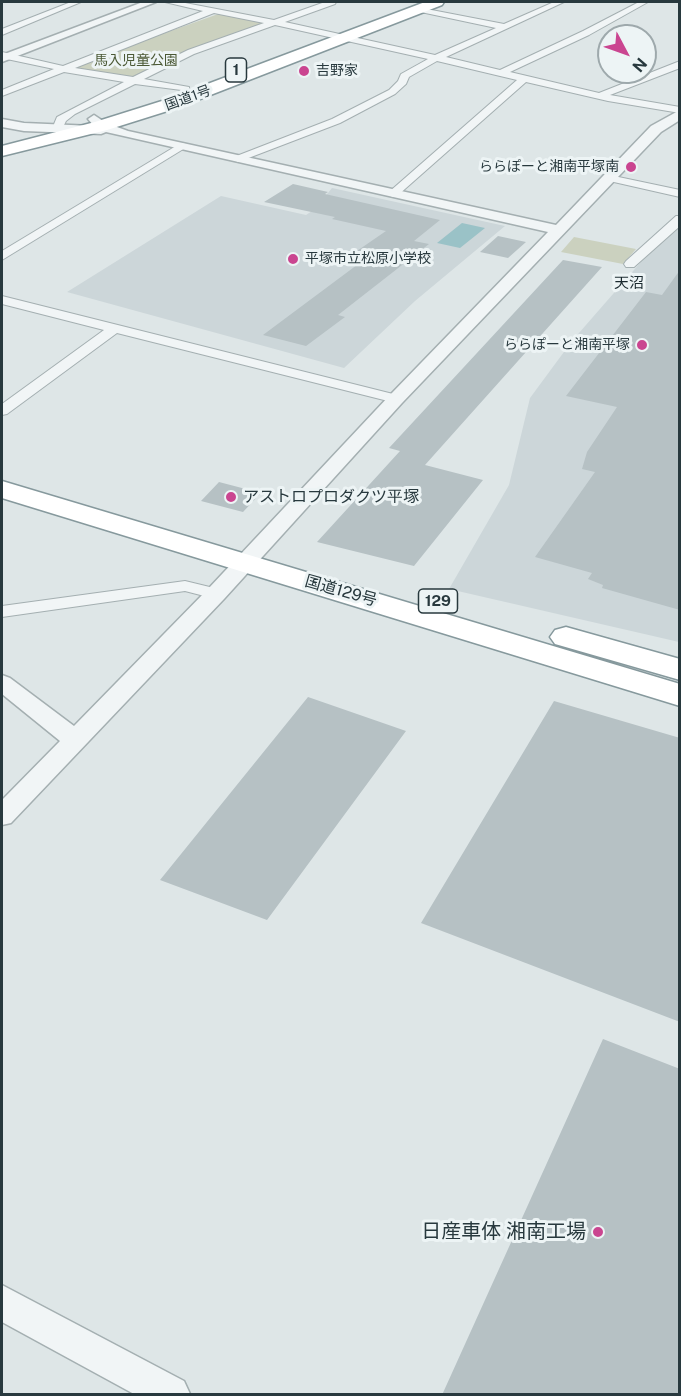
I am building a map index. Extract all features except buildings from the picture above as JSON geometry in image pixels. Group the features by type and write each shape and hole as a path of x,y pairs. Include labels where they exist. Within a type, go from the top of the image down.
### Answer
{"highway":[{"name":"国道1号","path":"2,142 99,126 204,93 415,5 436,2"},
{"name":"国道1号","path":"99,126 186,89 338,36"},
{"name":"国道1号","path":"2,151 48,133"},
{"name":"国道129号","path":"2,471 252,556 680,695"},
{"name":"国道129号","path":"2,489 680,670"}],"street":[{"path":"2,32 77,2"},
{"path":"4,57 151,2"},
{"path":"169,2 274,22 499,74 680,112"},
{"path":"2,123 48,133 60,119 71,112 191,52 332,2"},
{"path":"238,159 336,121 383,97 403,82 404,76 434,59 560,2"},
{"path":"499,74 586,33 644,2"},
{"path":"2,93 230,4"},
{"path":"415,5 504,27"},
{"path":"4,57 186,89"},
{"path":"600,96 680,63"},
{"path":"393,194 497,105 523,79"},
{"path":"2,816 252,556 396,399 656,129 680,112"},
{"path":"99,126 559,230"},
{"path":"2,256 181,146"},
{"path":"609,178 680,194"},
{"path":"630,264 680,219"},
{"path":"2,300 396,399"},
{"path":"2,411 115,328"},
{"path":"2,612 186,586 216,594"},
{"path":"2,683 75,740"},
{"path":"2,1303 171,1395"}],"shaded area":[{"name":"平塚市立松原小学校","path":"332,188 505,226 415,301 344,368 67,292 221,196 306,215 315,209"},
{"path":"679,227 679,642 449,589 509,485 530,398 572,341 654,247"}],"green space":[{"name":"馬入児童公園","path":"221,13 269,23 191,52 135,81 64,69"},
{"path":"574,237 636,249 623,264 561,252"}],"water":[{"path":"462,223 485,228 460,248 437,243"}],"place":[{"name":"吉野家","path":"304,71"},
{"name":"ららぽーと湘南平塚南","path":"631,167"},
{"name":"平塚市立松原小学校","path":"293,259"},
{"name":"ららぽーと湘南平塚","path":"642,345"},
{"name":"アストロプロダクツ平塚","path":"231,497"},
{"name":"日産車体 湘南工場","path":"598,1232"}],"district":[{"name":"天沼","path":"629,283"}]}
